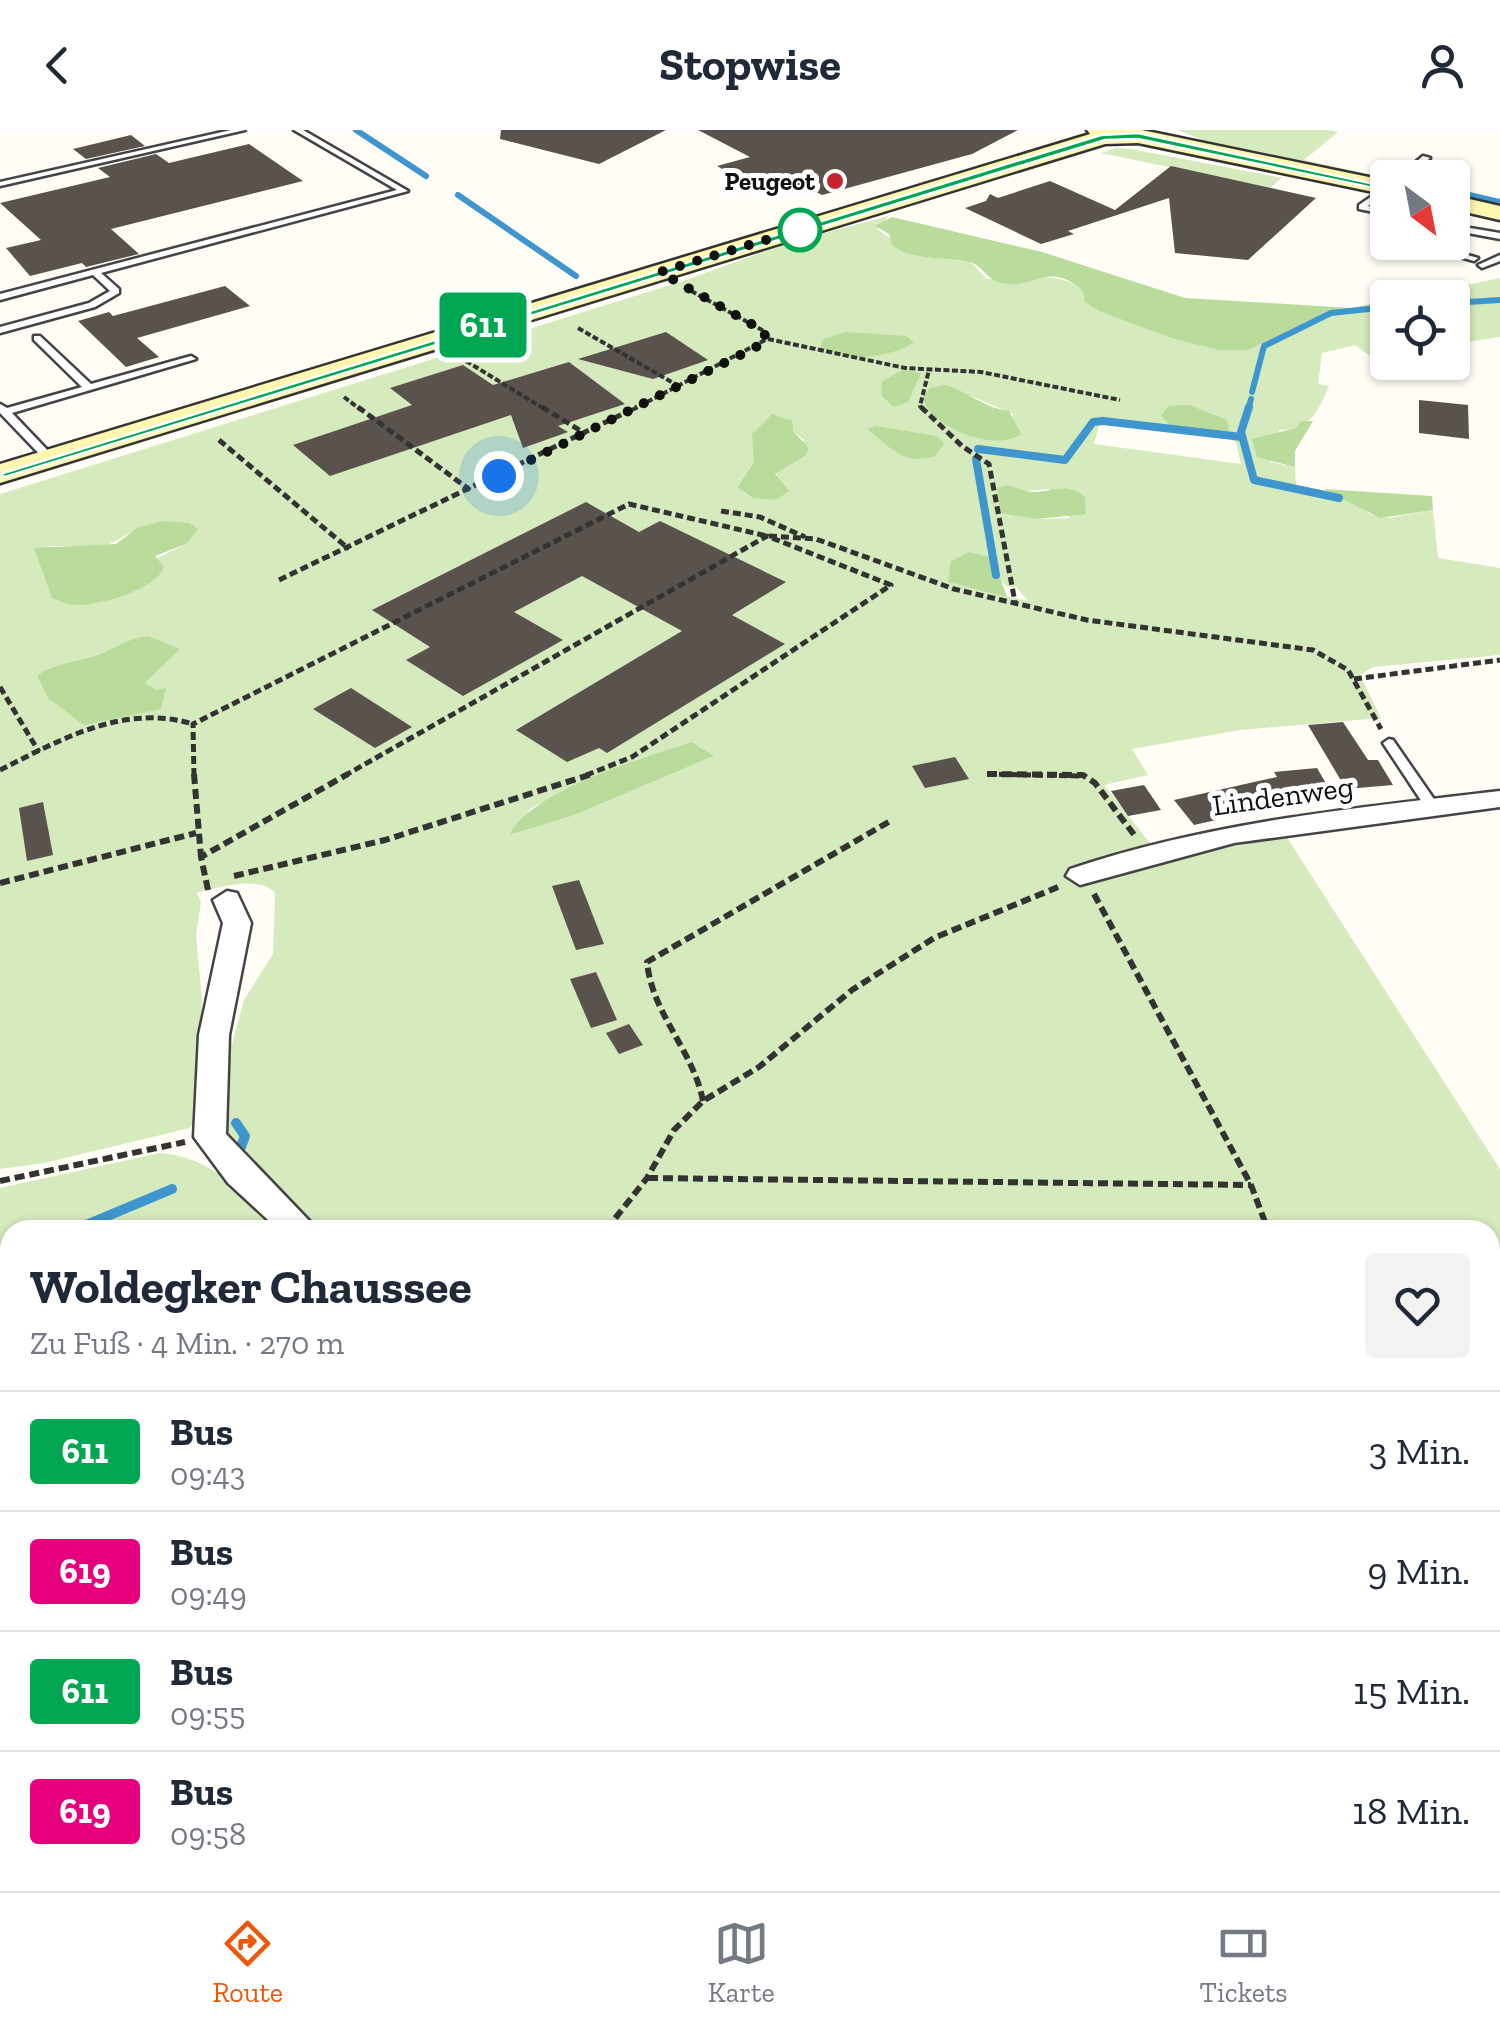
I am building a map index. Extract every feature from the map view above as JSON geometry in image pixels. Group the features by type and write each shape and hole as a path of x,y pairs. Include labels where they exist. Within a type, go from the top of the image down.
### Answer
{"main road":[{"path":"0,474 1101,134 1138,133 1370,191"},
{"path":"1470,206 1500,212"}],"street":[{"name":"Lindenweg","path":"1080,876 1149,852 1500,800"},
{"path":"228,900 237,922 214,1035 210,1137 240,1174 290,1220"}],"lane":[{"path":"0,184 241,130"},
{"path":"0,297 404,191 298,130"},
{"path":"1470,230 1500,236"},
{"path":"1470,260 1500,258"},
{"path":"0,330 92,305 116,290 94,272"},
{"path":"37,338 89,388"},
{"path":"3,410 191,360"},
{"path":"3,410 50,459"},
{"path":"0,432 20,427"},
{"path":"1389,743 1433,808"}],"path":[{"path":"660,272 762,330 767,339"},
{"path":"578,328 680,387"},
{"path":"280,580 586,434 767,339 824,354 929,370 981,372 1120,400"},
{"path":"466,362 586,434"},
{"path":"929,370 920,406 962,446 989,464 1015,603"},
{"path":"344,398 470,490"},
{"path":"219,440 349,549"},
{"path":"619,504 767,536 892,588 632,757 603,770 385,840 251,874 203,880 196,834 193,724 619,504"},
{"path":"721,511 760,517 954,589 1154,632 1313,650 1340,662 1354,679 1389,743"},
{"path":"201,858 767,536 806,537"},
{"path":"1354,679 1394,670 1500,660"},
{"path":"0,687 39,752"},
{"path":"0,770 86,731 155,715 178,717 193,724"},
{"path":"987,774 1083,774 1095,783 1149,852"},
{"path":"703,1102 702,1078 651,989 647,962 892,820"},
{"path":"0,883 196,834"},
{"path":"614,1220 647,1178 674,1130 703,1102 759,1066 852,990 934,938 1080,876 1109,919 1251,1186 1264,1220"},
{"path":"0,1180 210,1137"},
{"path":"647,1178 1251,1186"}],"green space":[{"path":"1178,130 1338,132 1304,160 1370,174 1202,140"},
{"path":"1116,148 1282,178 1270,188 1101,153"},
{"path":"889,216 877,229 915,256 971,262 987,279 1061,280 1082,290 1083,297 1119,318 1170,337 1264,346 1331,313 1370,309 1370,355 1355,345 1322,353 1318,384 1329,386 1325,395 1306,423 1279,430 1270,462 1295,467 1296,485 1341,495 1370,514 1389,518 1433,510 1438,558 1500,568 1500,655 1373,667 1360,675 1381,718 1240,730 1132,749 1148,775 1104,785 1161,857 1286,836 1500,1169 1500,1220 306,1220 233,1147 224,1118 229,1055 244,1000 273,954 275,893 249,884 197,893 201,902 196,935 202,1001 196,1121 190,1128 44,1163 0,1169 0,494 683,281 794,241","holes":["959,391 1013,414 1009,440 955,430","1099,426 1230,439 1236,442 1241,464 1094,444","793,431 804,440 796,461 778,469 776,479 747,495 737,486 754,462","1006,485 1027,491 1049,489 1070,518 1037,519 998,488","131,532 186,544 153,560 43,546 106,546","993,558 996,575 1006,586 1016,587 1028,601 948,582","148,636 179,649 144,684 157,690 37,675","691,742 712,757 572,816 511,835 531,808 637,759"]},
{"path":"892,217 1042,252 1185,298 1351,308 1370,304 1370,309 1331,313 1248,350 1219,350 1171,338 1099,311 1085,302 1082,290 1061,278 1000,283 974,263 900,250 892,245 889,234 875,226"},
{"path":"1500,278 1500,337 1470,341 1470,284"},
{"path":"846,332 906,336 914,342 894,352 867,357 841,356 820,346 824,339"},
{"path":"903,370 921,373 908,402 894,407 882,396 881,382"},
{"path":"945,385 1009,411 1021,434 997,441 981,439 937,419 923,397 930,388"},
{"path":"1189,405 1227,420 1229,430 1224,436 1175,430 1161,416 1168,406"},
{"path":"772,414 792,421 793,431 809,448 806,455 775,474 789,491 776,500 753,498 737,487 754,462 752,434"},
{"path":"1301,421 1313,421 1295,451 1295,467 1257,457 1252,439 1296,428"},
{"path":"876,426 937,436 944,444 935,456 905,457 867,429"},
{"path":"1006,485 1034,492 1073,490 1085,497 1086,514 1037,519 1000,513 997,488"},
{"path":"1323,489 1432,496 1433,510 1380,518"},
{"path":"163,521 189,523 198,529 186,544 155,556 164,567 151,582 126,595 86,605 52,598 34,548 116,544 137,528"},
{"path":"969,552 993,558 1007,597 948,582 951,561"},
{"path":"148,636 180,649 145,683 157,690 166,688 161,709 84,725 48,698 37,675"},
{"path":"691,742 714,756 572,816 510,835 521,819 564,790 619,766"},
{"path":"160,1153 213,1170 273,1220 0,1220 0,1188"}],"building":[{"path":"501,130 666,130 599,164 500,139"},
{"path":"698,130 1018,130 972,154 822,195 805,186 772,196 717,166 750,157"},
{"path":"131,135 145,146 86,159 73,149"},
{"path":"249,144 303,181 111,229 139,254 86,267 82,263 30,276 6,248 41,240 0,203 110,177 98,168 156,154 169,163"},
{"path":"1171,166 1316,198 1248,260 1175,253 1169,198 1068,231 1074,234 1041,244 965,208 986,201 990,194 998,198 1050,181 1115,210"},
{"path":"225,286 250,306 137,338 159,357 126,367 78,321 109,312 113,316"},
{"path":"666,332 708,360 653,379 578,359"},
{"path":"569,362 625,404 558,426 568,432 523,448 511,415 330,476 293,445 412,405 390,388 463,365 493,385"},
{"path":"1419,400 1468,405 1469,439 1419,433"},
{"path":"586,502 639,532 660,521 786,582 732,615 785,644 607,753 599,748 567,762 516,730 682,631 582,576 514,612 563,640 463,696 406,660 430,647 372,610"},
{"path":"351,688 412,727 375,748 313,709"},
{"path":"1343,722 1368,760 1378,760 1393,785 1346,789 1308,725"},
{"path":"955,757 969,779 925,788 912,766"},
{"path":"1317,768 1334,797 1266,803 1270,808 1194,825 1174,800 1277,777 1274,772"},
{"path":"1144,785 1161,810 1128,816 1111,791"},
{"path":"43,802 53,855 27,861 19,808"},
{"path":"579,880 604,944 576,950 552,886"},
{"path":"596,972 617,1020 591,1028 570,979"},
{"path":"629,1024 643,1045 619,1054 606,1033"}],"waterway":[{"path":"356,130 426,176"},
{"path":"458,195 576,276"},
{"path":"1470,195 1500,202"},
{"path":"1470,302 1500,300"},
{"path":"1252,392 1264,346 1331,313 1370,309"},
{"path":"1248,410 1251,399"},
{"path":"1249,407 1241,432 1254,480 1339,498"},
{"path":"978,449 1065,460 1093,422 1103,421 1242,437"},
{"path":"976,459 996,575"},
{"path":"236,1123 245,1136 241,1147"},
{"path":"98,1220 172,1189"}],"bus line":[{"name":"611","path":"0,474 1104,137 1123,140 1138,136 1370,184"}],"place":[{"name":"Peugeot","path":"835,181"}],"route":[{"path":"499,476 764,343 767,339 762,330 660,272 812,226 800,230"}]}
